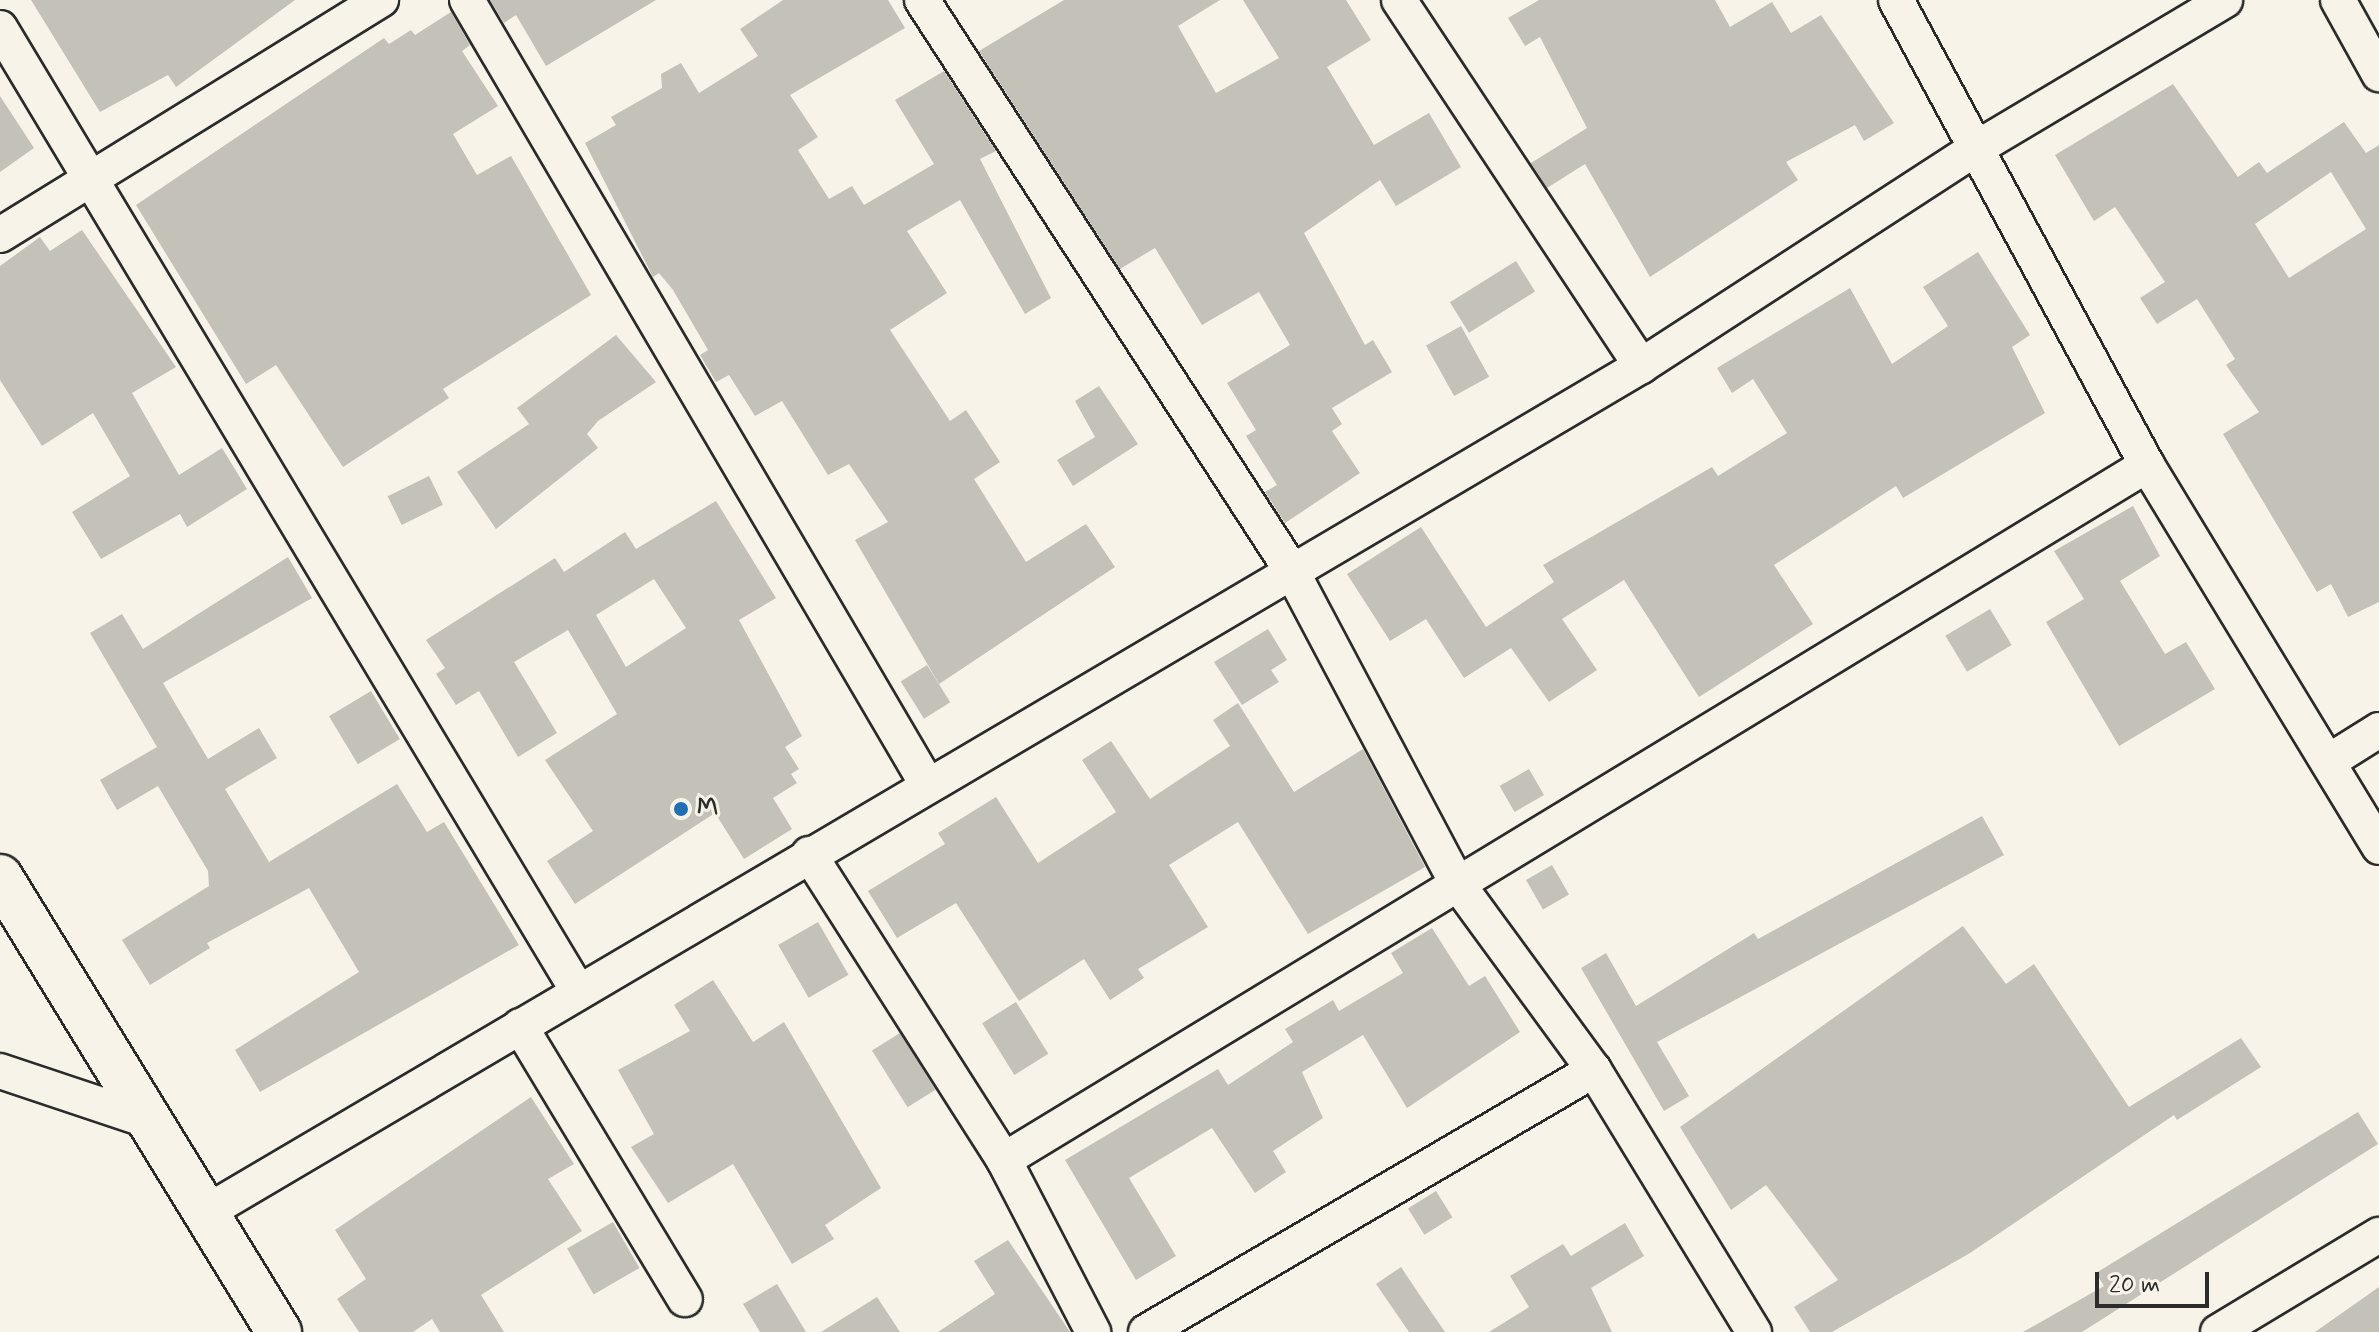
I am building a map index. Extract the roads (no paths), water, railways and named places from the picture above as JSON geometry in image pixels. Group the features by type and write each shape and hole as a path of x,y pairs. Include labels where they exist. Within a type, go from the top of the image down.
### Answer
{"street":[{"path":"0,235 381,0"},
{"path":"467,0 927,784"},
{"path":"922,0 1290,568 1457,883 1594,1070 1754,1332"},
{"path":"1399,0 1641,366"},
{"path":"1896,0 2147,465 2379,847"},
{"path":"205,1213 1290,568 1641,366 1977,148 2225,0"},
{"path":"2338,0 2379,74"},
{"path":"0,28 578,991"},
{"path":"1004,1160 2147,465"},
{"path":"2328,762 2379,730"},
{"path":"809,854 1004,1160 1093,1332"},
{"path":"0,877 279,1332"},
{"path":"520,1026 685,1299"},
{"path":"1146,1332 1594,1070"},
{"path":"0,1071 152,1122"},
{"path":"2218,1332 2379,1235"}],"place":[{"name":"M","path":"681,809"}]}
